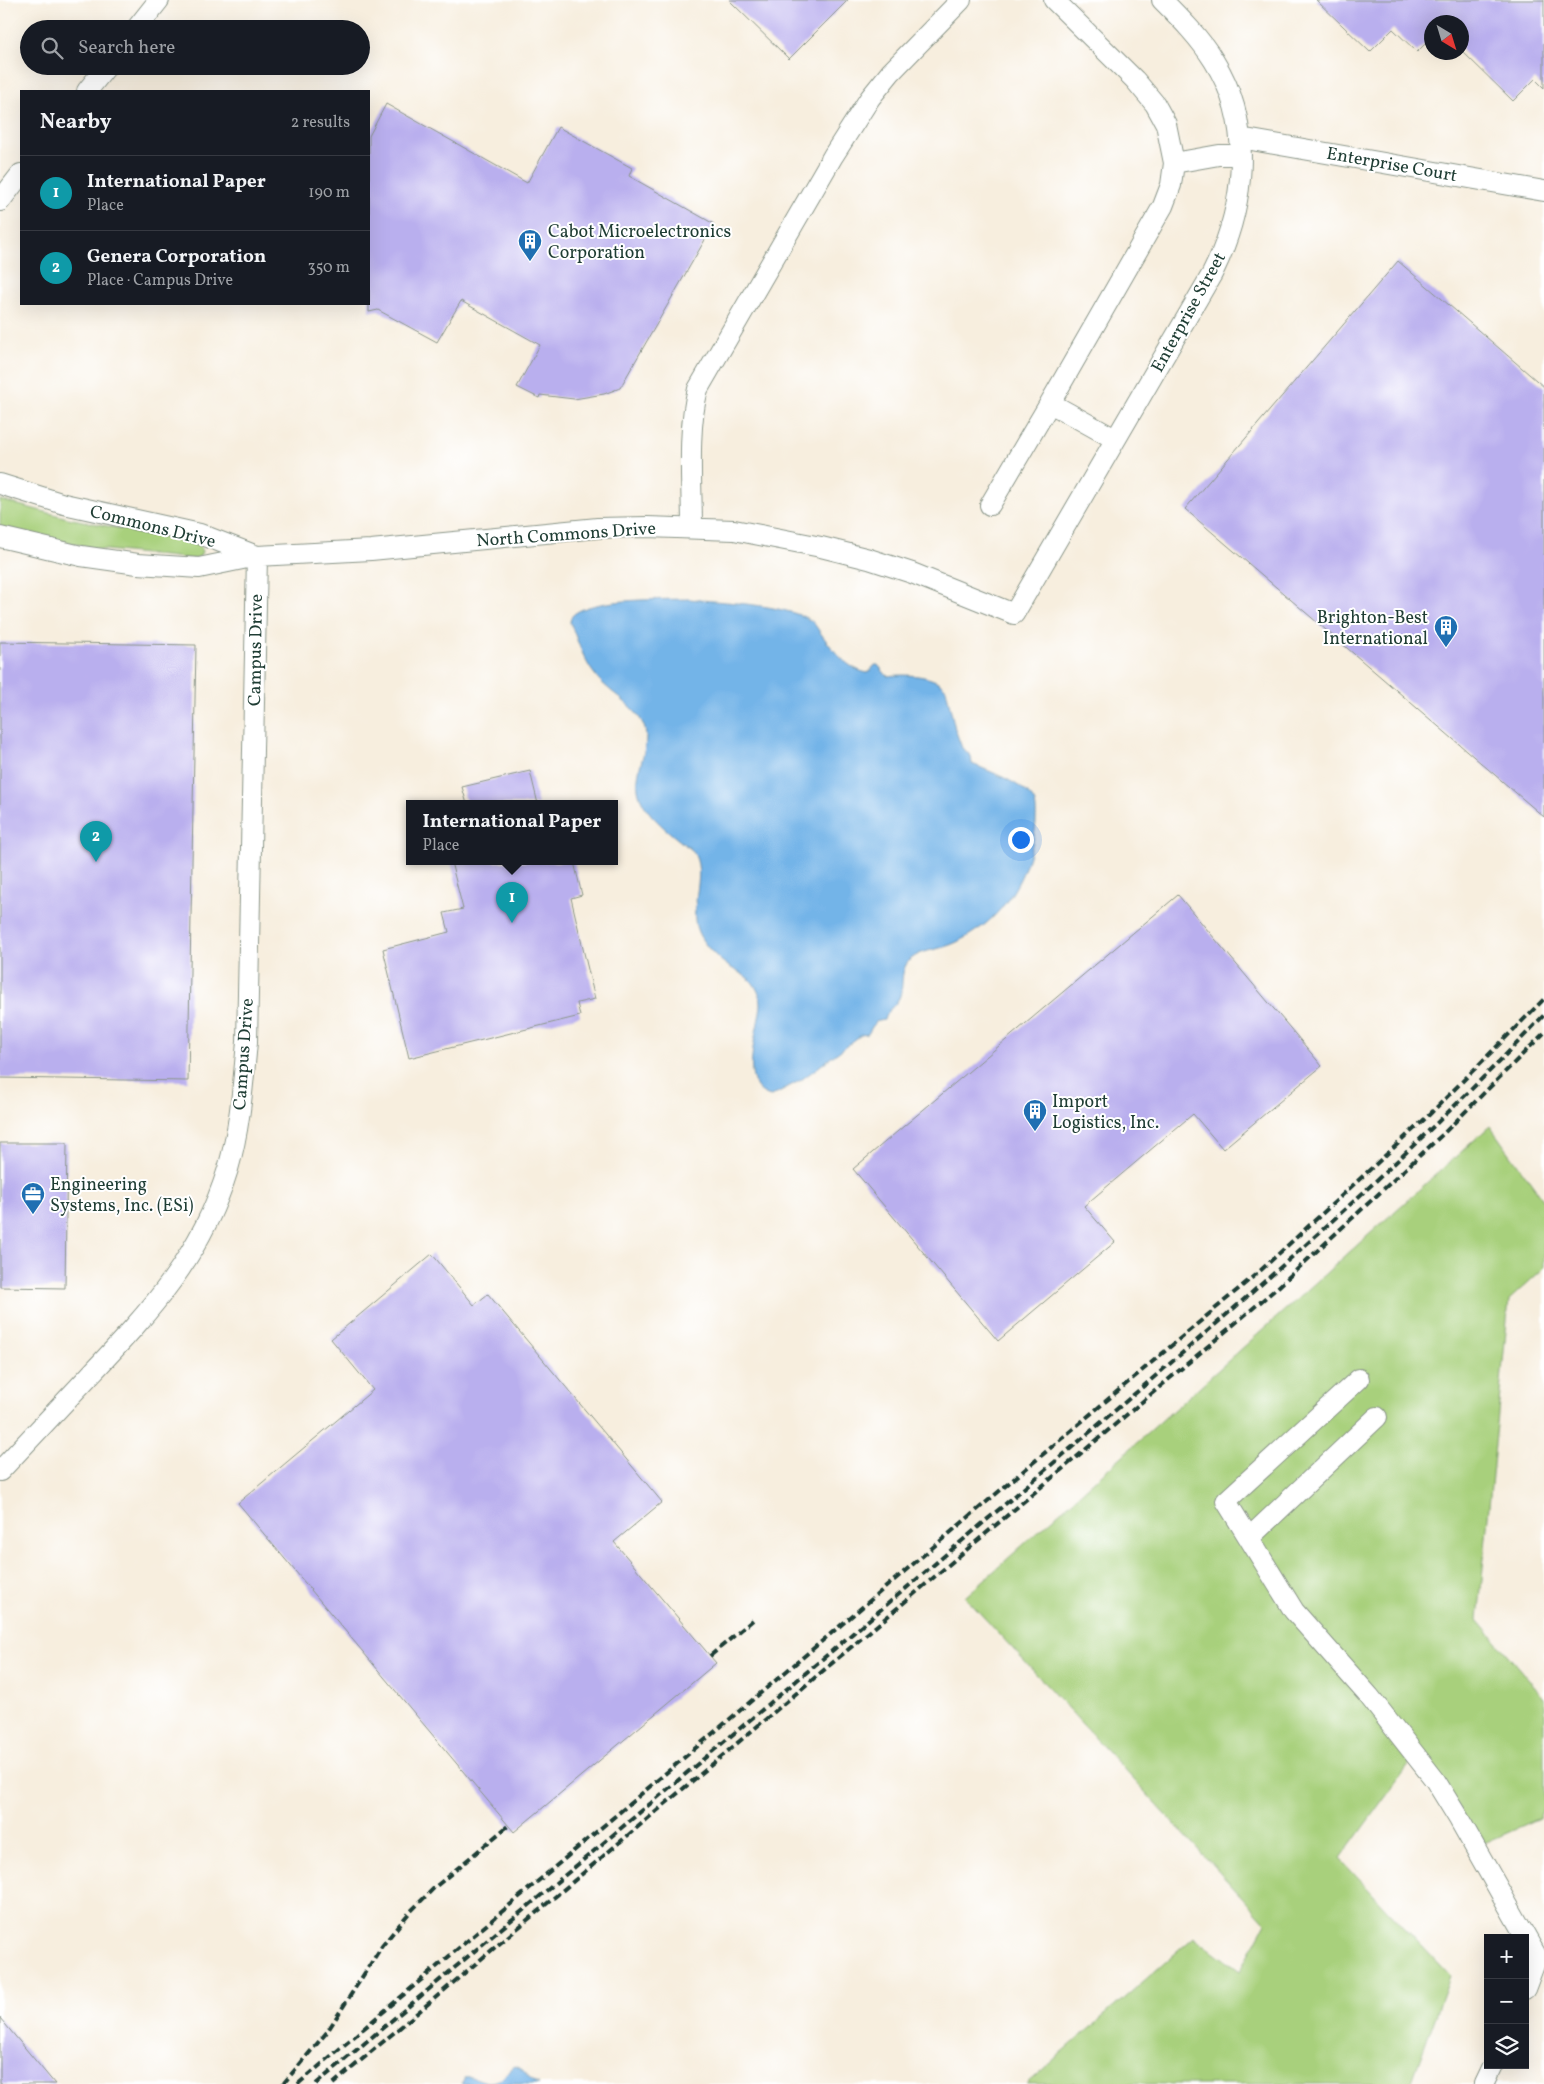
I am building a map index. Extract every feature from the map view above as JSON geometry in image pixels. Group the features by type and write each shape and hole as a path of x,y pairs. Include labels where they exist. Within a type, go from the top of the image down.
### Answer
{"street":[{"path":"143,20 159,0"},
{"path":"692,528 692,424 698,389 828,164 870,98 891,72 961,0"},
{"path":"990,505 1163,206 1171,185 1174,163 1166,124 1155,104 1135,80 1054,0"},
{"name":"Enterprise Street","path":"1014,614 1212,274 1224,248 1236,204 1241,147 1230,97 1215,63 1193,32 1162,0"},
{"path":"88,90 100,75"},
{"name":"Enterprise Court","path":"1174,163 1219,155 1241,147 1544,191"},
{"path":"0,201 20,175"},
{"path":"1050,403 1116,439"},
{"name":"Commons Drive","path":"0,484 64,504 200,534 257,556"},
{"name":"North Commons Drive","path":"257,556 371,550 598,528 647,526 734,530 821,547 869,559 912,573 1014,614"},
{"name":"Commons Drive","path":"0,536 81,556 138,564 199,568 257,556"},
{"name":"Campus Drive","path":"0,1471 161,1297 199,1238 211,1214 235,1143 247,1042 257,556"},
{"path":"1359,1380 1226,1501 1294,1611 1329,1653 1369,1696 1435,1780 1540,1957 1529,1980"},
{"path":"1249,1538 1377,1417"},
{"path":"1484,2084 1491,2069"}],"green space":[{"path":"0,500 68,518 196,544 201,547 202,552 199,557 193,559 98,549 0,527"},
{"path":"1490,1126 1544,1201 1544,1268 1509,1300 1478,1620 1544,1698 1544,1808 1539,1819 1482,1844 1419,1750 1340,1859 1450,1976 1411,2084 1026,2084 1194,1937 1240,1971 1266,1923 965,1597"}],"water":[{"path":"689,599 784,610 812,621 836,653 854,668 868,673 875,665 878,665 887,676 919,676 935,680 946,689 955,729 962,748 971,756 972,764 997,774 1023,789 1036,806 1034,837 1026,866 1012,893 994,916 983,926 958,941 945,947 930,950 911,959 904,968 899,998 884,1020 875,1022 868,1034 861,1035 801,1080 771,1096 760,1091 754,1081 752,1069 754,1041 761,1004 758,993 751,980 719,959 700,937 695,922 699,869 697,859 692,850 654,818 640,797 638,781 646,744 645,729 630,707 602,683 592,670 581,650 570,622 571,617 593,606 626,601"},
{"path":"515,2066 539,2084 461,2084 465,2077 488,2082 495,2081"}],"building":[{"path":"729,0 848,0 789,59"},
{"path":"1316,0 1544,0 1544,88 1535,79 1513,101 1469,58 1469,15 1424,15 1424,45 1417,52 1393,29 1370,52"},
{"name":"Cabot Microelectronics Corporation","path":"386,104 527,183 558,127 632,168 629,176 714,224 620,388 604,394 574,399 540,395 539,398 517,387 540,345 461,301 437,342 378,310 369,312 370,134"},
{"name":"Brighton-Best International","path":"1398,261 1544,387 1544,817 1185,509"},
{"path":"0,642 196,645 188,1081 0,1078"},
{"path":"530,771 537,800 466,800 462,787"},
{"path":"452,865 575,865 582,895 571,898 595,999 577,1003 580,1016 409,1058 383,949 449,932 444,913 463,909"},
{"name":"Import Logistics, Inc.","path":"1178,895 1322,1066 1223,1149 1193,1114 1084,1206 1115,1242 998,1341 853,1169"},
{"name":"Engineering Systems, Inc. (ESi)","path":"0,1143 67,1143 65,1288 0,1287"},
{"path":"432,1254 474,1305 488,1294 662,1502 614,1542 716,1663 514,1832 238,1503 373,1390 331,1339"},
{"path":"0,2018 55,2084 0,2084"}],"railway":[{"path":"298,2084 1261,1270 1427,1117 1544,999"},
{"path":"316,2084 852,1634 1228,1314 1421,1138 1544,1015"},
{"path":"333,2084 1277,1288 1443,1134 1544,1033"},
{"path":"710,1656 753,1620"},
{"path":"283,2084 327,2032 382,1946 409,1913 434,1888 509,1825"}],"place":[{"name":"Cabot Microelectronics Corporation","path":"530,262"},
{"name":"Brighton-Best International","path":"1446,648"},
{"name":"Genera Corporation","path":"96,862"},
{"name":"International Paper","path":"512,923"},
{"name":"Import Logistics, Inc.","path":"1035,1132"},
{"name":"Engineering Systems, Inc. (ESi)","path":"33,1215"}]}
